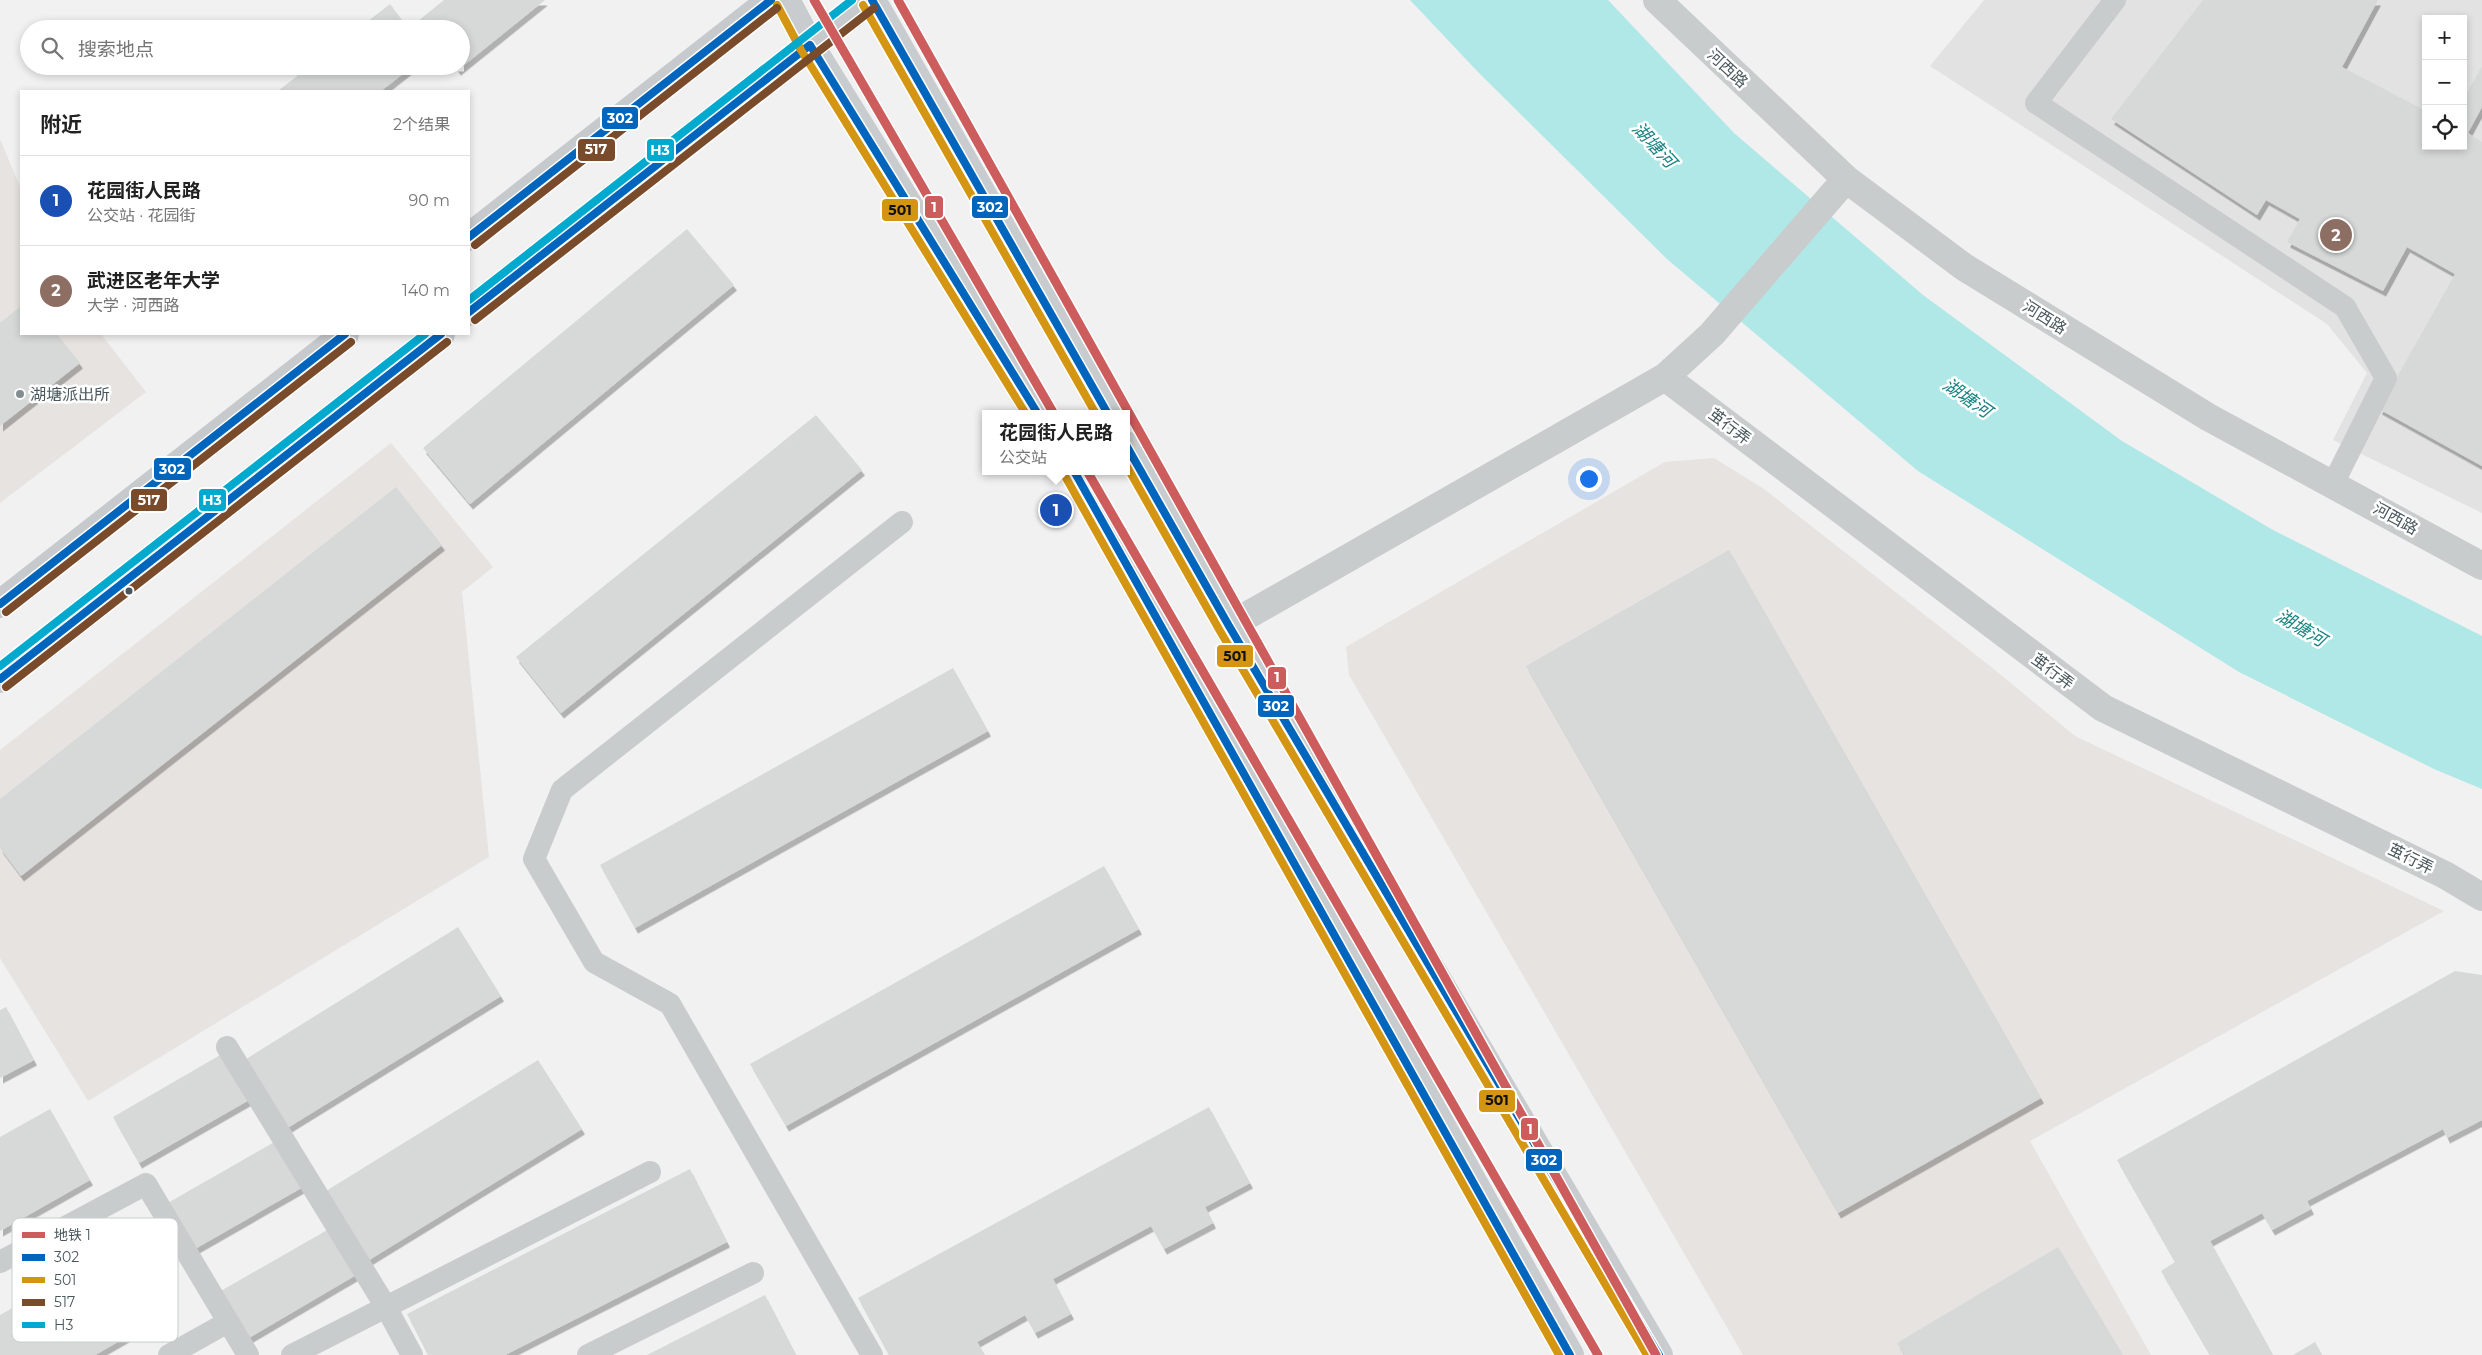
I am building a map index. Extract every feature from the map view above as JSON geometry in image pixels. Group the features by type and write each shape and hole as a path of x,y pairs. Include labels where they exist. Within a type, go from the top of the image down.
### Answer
{"main road":[{"path":"470,236 771,0"},
{"path":"786,0 810,45 1036,410"},
{"path":"470,311 870,0 1106,410"},
{"path":"0,604 344,335"},
{"path":"0,679 440,335"},
{"path":"1130,452 1229,626 1659,1355"},
{"path":"1076,475 1570,1355"}],"street":[{"name":"河西路","path":"1657,0 1846,179 1964,267 2208,418 2482,566"},
{"path":"1229,626 1665,377 1712,334 1846,179"},
{"name":"茧行弄","path":"1665,377 2103,708 2445,875 2482,897"}],"lane":[{"path":"2115,0 2036,103 2345,306 2386,378 2333,484"},
{"path":"872,1355 670,1004 594,962 534,859 562,790 902,522"},
{"path":"227,1047 386,1307 412,1355"},
{"path":"292,1355 650,1172"},
{"path":"82,1218 146,1184 166,1218"},
{"path":"178,1238 248,1355"},
{"path":"0,1262 12,1256"},
{"path":"588,1355 753,1273"},
{"path":"170,1355 228,1322"}],"shaded area":[{"path":"1984,0 2482,0 2482,513 2333,440 2367,373 2327,324 1930,66"},
{"path":"0,139 20,187 20,335 102,335 146,392 0,503"},
{"path":"391,443 493,567 462,592 489,857 88,1101 0,958 0,750"},
{"path":"1714,458 1764,489 1990,666 2075,736 2444,911 2030,1141 2151,1355 1743,1355 1349,675 1346,647 1665,462"}],"water":[{"name":"湖塘河","path":"1410,0 1608,0 1734,133 1923,295 2122,441 2273,530 2482,636 2482,789 2434,769 2239,672 1918,471 1667,259 1479,73"}],"building":[{"path":"444,0 545,0 470,60 470,20 419,20"},
{"path":"2203,0 2378,0 2342,67 2422,109 2422,150 2467,150 2467,93 2482,66 2482,107 2468,133 2482,142 2482,466 2379,409 2455,274 2407,247 2383,291 2287,242 2300,219 2266,200 2257,215 2111,119"},
{"path":"390,4 402,20 370,20"},
{"path":"298,75 401,75 382,90 279,90"},
{"path":"687,229 734,285 470,504 423,448"},
{"name":"湖塘派出所","path":"20,307 20,335 58,335 80,363 0,426 0,323"},
{"path":"816,415 862,470 561,713 516,657"},
{"path":"396,487 442,545 21,876 0,848 0,799"},
{"path":"1729,550 2041,1098 1838,1213 1526,666"},
{"path":"953,668 988,731 635,928 600,865"},
{"path":"1104,866 1139,929 786,1126 750,1064"},
{"path":"458,927 501,996 289,1127 246,1059"},
{"path":"2455,971 2482,975 2482,1120 2447,1138 2443,1129 2307,1201 2311,1209 2272,1230 2262,1213 2210,1241 2273,1355 2210,1355 2161,1271 2175,1262 2117,1160"},
{"path":"6,1007 34,1060 0,1078 0,1010"},
{"path":"222,1054 249,1100 139,1163 113,1117"},
{"path":"538,1060 582,1129 369,1260 326,1191"},
{"path":"1209,1107 1250,1183 1205,1207 1213,1223 1164,1249 1151,1226 1053,1279 1071,1314 1035,1333 1025,1315 977,1342 985,1355 889,1355 858,1298"},
{"path":"50,1109 90,1180 23,1218 12,1218 12,1224 0,1231 0,1137"},
{"path":"276,1141 303,1187 193,1250 178,1224 178,1218 174,1218 166,1204"},
{"path":"690,1169 727,1242 505,1355 428,1355 407,1314"},
{"path":"329,1229 356,1275 247,1339 219,1292"},
{"path":"2058,1247 2123,1355 1904,1355 1897,1343"},
{"path":"765,1295 796,1355 647,1355"},
{"path":"12,1308 12,1342 118,1342 95,1355 0,1355 0,1315"},
{"path":"2315,1342 2322,1355 2293,1355"}],"metro line":[{"name":"1","path":"814,0 1052,410"},
{"name":"1","path":"898,0 1127,410"},
{"name":"1","path":"1130,415 1656,1355"},
{"name":"1","path":"1089,475 1598,1355"}],"transit line":[{"name":"302","path":"470,236 771,0"},
{"name":"H3","path":"470,299 852,0"},
{"name":"302","path":"872,0 1106,410"},
{"name":"501","path":"777,5 801,50 1024,410"},
{"name":"501","path":"863,5 1094,410"},
{"name":"517","path":"475,245 777,8"},
{"name":"517","path":"475,320 874,8"},
{"name":"302","path":"470,311 810,45 1036,410"},
{"name":"302","path":"0,604 344,335"},
{"name":"H3","path":"0,666 424,335"},
{"name":"302","path":"0,679 440,335"},
{"name":"517","path":"6,612 351,342"},
{"name":"517","path":"6,687 447,342"},
{"name":"302","path":"1130,452 1229,626 1659,1355"},
{"name":"501","path":"1130,472 1220,631 1647,1355"},
{"name":"302","path":"1076,475 1570,1355"},
{"name":"501","path":"1065,476 1559,1355"}],"place":[{"name":"武进区老年大学","path":"2336,235"},
{"name":"湖塘派出所","path":"20,394"},
{"name":"花园街人民路","path":"1056,510"}]}
